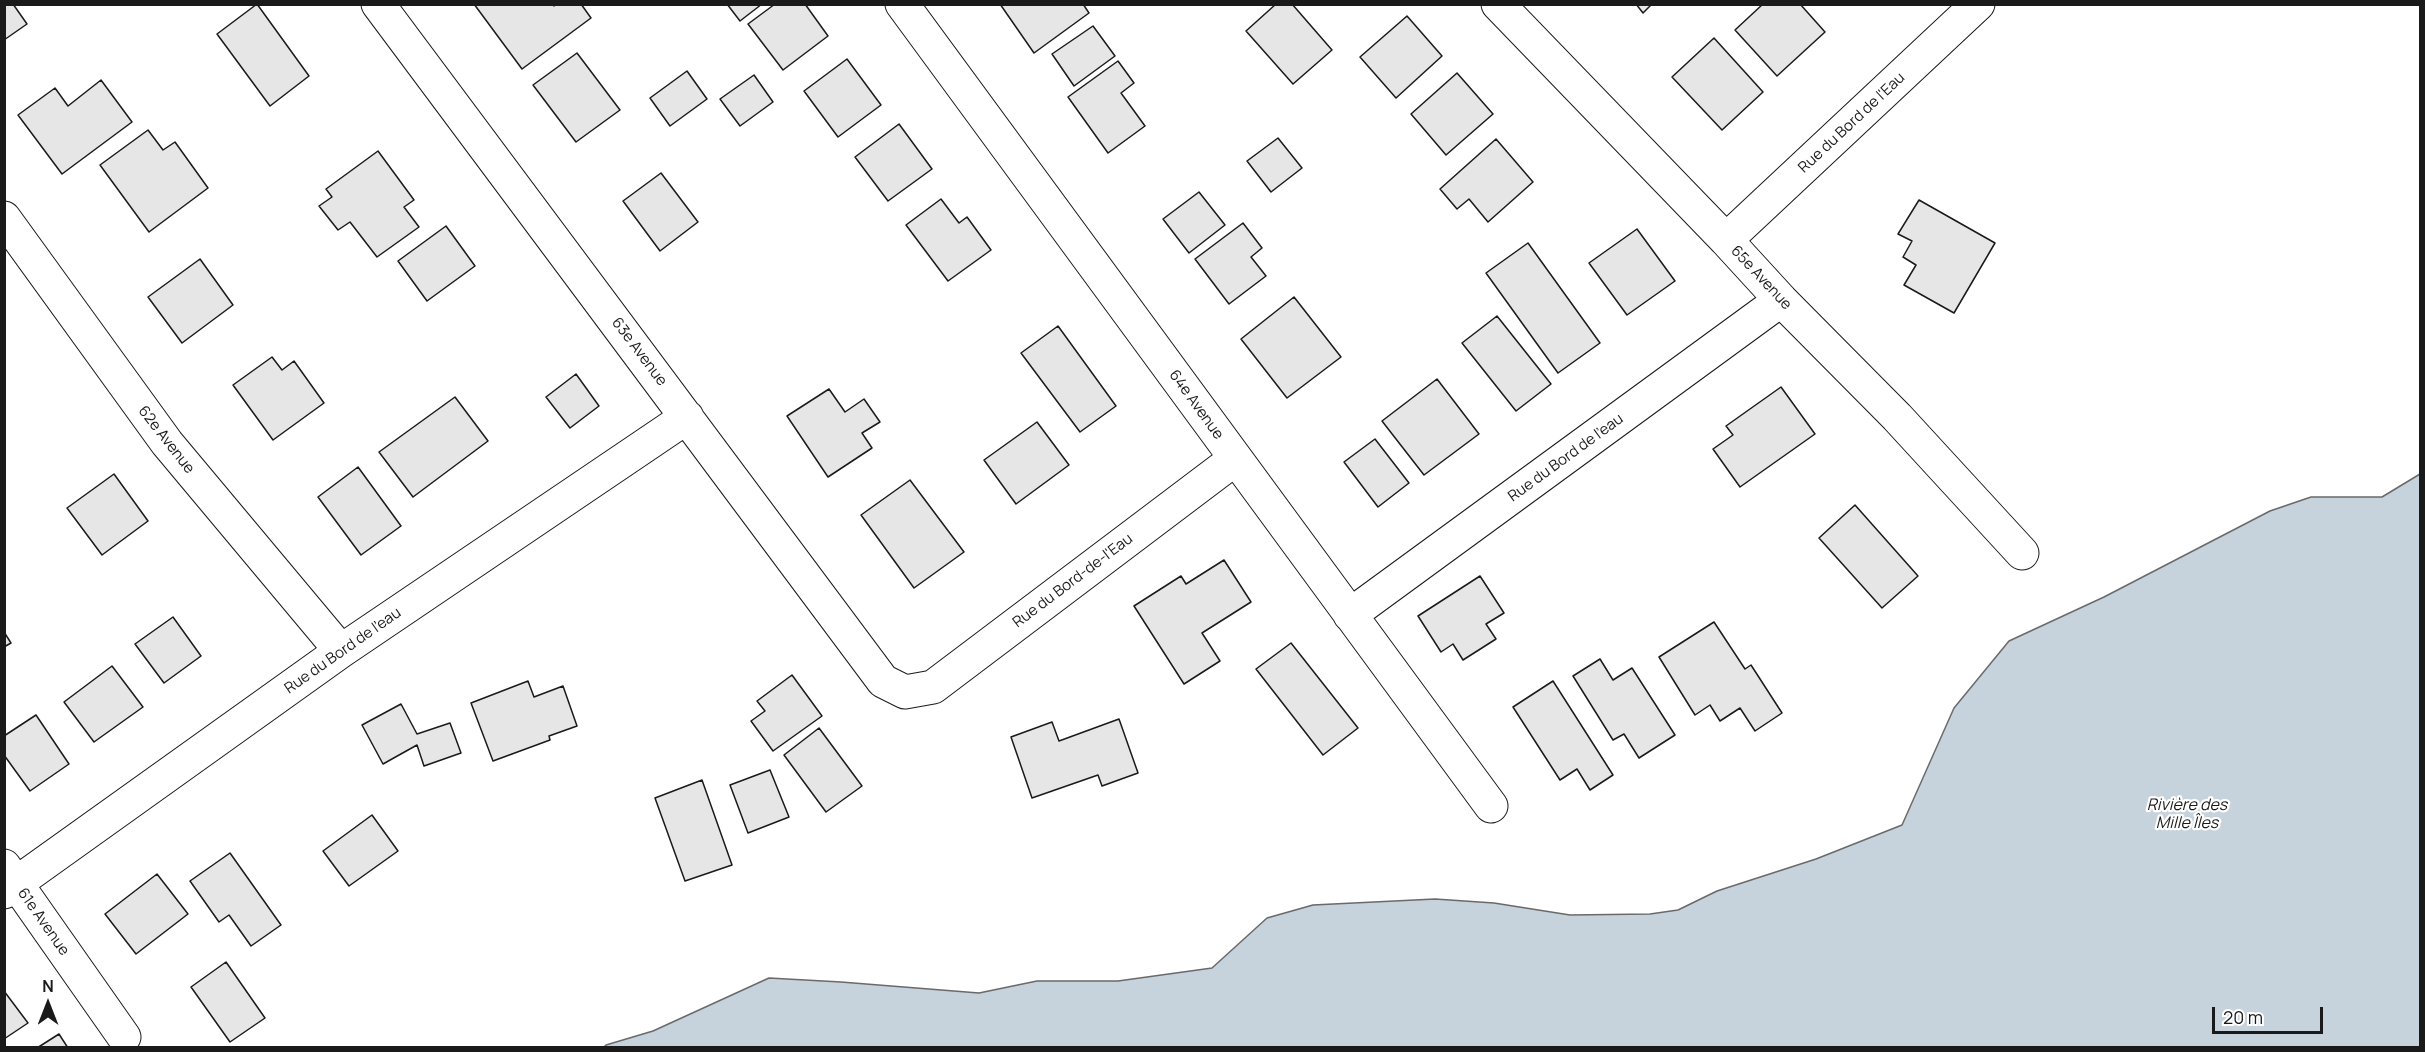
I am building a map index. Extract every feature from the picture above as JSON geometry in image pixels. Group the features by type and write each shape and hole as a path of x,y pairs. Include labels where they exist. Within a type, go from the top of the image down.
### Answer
{"street":[{"name":"63e Avenue","path":"378,4 883,681 905,692"},
{"name":"64e Avenue","path":"902,4 1491,806"},
{"name":"65e Avenue","path":"1498,4 1781,300 1897,417 2022,553"},
{"name":"Rue du Bord de l'Eau","path":"1726,240 1978,4"},
{"name":"62e Avenue","path":"4,218 167,443 341,651"},
{"name":"Rue du Bord de l'eau","path":"1350,615 1781,300"},
{"name":"Rue du Bord de l'eau","path":"9,881 341,651 687,417"},
{"name":"Rue du Bord-de-l'Eau","path":"905,692 933,687 1235,459"},
{"name":"61e Avenue","path":"9,881 124,1037"}],"water":[{"name":"Rivière des Mille Îles","path":"2420,474 2420,1047 604,1047 653,1031 769,978 979,993 1037,981 1118,981 1212,968 1267,918 1313,905 1435,899 1494,903 1570,915 1650,914 1678,910 1717,891 1816,859 1902,825 1954,708 2009,641 2104,597 2270,511 2311,497 2382,497"}],"building":[{"path":"4,4 13,4 27,24 4,40"},
{"path":"257,4 309,76 270,106 217,34"},
{"path":"474,4 553,4 554,6 581,4 591,18 522,69"},
{"path":"727,4 762,4 740,21"},
{"path":"775,4 805,4 828,36 783,70 748,24"},
{"path":"1000,4 1083,4 1089,13 1034,53"},
{"path":"1276,4 1292,4 1332,50 1293,84 1246,31"},
{"path":"1636,4 1652,4 1643,13"},
{"path":"1763,4 1800,4 1825,32 1777,76 1735,30"},
{"path":"1407,16 1442,56 1396,98 1360,57"},
{"path":"1093,26 1115,56 1074,86 1052,54"},
{"path":"1714,38 1763,92 1722,130 1672,77"},
{"path":"577,53 620,110 576,142 533,85"},
{"path":"847,59 881,105 838,137 804,91"},
{"path":"1118,61 1134,83 1121,93 1145,126 1108,153 1068,97"},
{"path":"687,71 707,99 670,126 650,98"},
{"path":"1457,73 1493,114 1446,155 1411,114"},
{"path":"754,75 773,102 740,126 720,99"},
{"path":"101,80 132,122 62,174 18,115 55,88 68,106"},
{"path":"899,124 932,169 888,201 855,157"},
{"path":"148,130 163,150 175,142 208,188 149,232 100,165"},
{"path":"1278,138 1302,168 1271,192 1247,161"},
{"path":"1496,139 1533,182 1488,222 1469,199 1457,209 1440,189"},
{"path":"378,151 414,200 404,207 419,227 377,257 350,222 338,230 319,206 332,197 326,189"},
{"path":"661,173 698,222 660,251 623,201"},
{"path":"1199,192 1225,225 1189,253 1163,219"},
{"path":"941,199 959,223 967,217 991,250 948,281 906,225"},
{"path":"1919,200 1995,243 1954,313 1904,285 1916,265 1903,257 1912,241 1898,234"},
{"path":"1243,223 1262,248 1251,257 1266,276 1229,304 1195,259"},
{"path":"446,226 475,266 427,301 398,261"},
{"path":"1637,229 1675,281 1627,315 1589,263"},
{"path":"1528,243 1600,343 1558,373 1486,273"},
{"path":"200,259 233,305 182,343 148,297"},
{"path":"1294,297 1341,357 1287,398 1241,339"},
{"path":"1497,316 1551,384 1516,411 1462,343"},
{"path":"1058,326 1116,406 1080,432 1021,353"},
{"path":"272,357 282,370 294,361 324,403 273,440 233,385"},
{"path":"576,374 599,406 570,428 546,397"},
{"path":"1437,379 1479,434 1424,475 1382,421"},
{"path":"1781,387 1815,434 1740,487 1713,449 1733,435 1726,426"},
{"path":"829,389 845,412 864,399 880,422 862,433 872,448 828,477 787,416"},
{"path":"455,397 488,441 413,497 379,452"},
{"path":"1037,422 1069,465 1016,504 984,460"},
{"path":"1375,439 1409,483 1378,507 1344,462"},
{"path":"358,467 401,526 361,555 318,497"},
{"path":"114,474 148,521 102,555 67,508"},
{"path":"910,480 964,552 914,588 861,515"},
{"path":"1855,505 1918,576 1882,608 1819,538"},
{"path":"1224,560 1251,602 1202,633 1220,661 1184,684 1134,606 1181,576 1186,584"},
{"path":"1480,576 1504,613 1486,624 1496,639 1463,660 1453,644 1441,652 1418,616"},
{"path":"173,617 201,656 164,683 135,644"},
{"path":"1714,622 1745,669 1751,665 1782,713 1755,731 1740,708 1720,721 1710,705 1695,715 1659,657"},
{"path":"4,632 11,643 4,647"},
{"path":"1291,643 1358,728 1323,755 1256,669"},
{"path":"1600,659 1613,680 1632,668 1675,735 1639,758 1624,734 1613,740 1573,676"},
{"path":"112,666 143,707 94,742 64,702"},
{"path":"792,675 822,716 773,751 751,721 765,711 757,701"},
{"path":"528,681 534,697 563,686 577,726 549,736 550,740 493,761 471,703"},
{"path":"1553,681 1613,775 1590,790 1577,769 1560,780 1513,707"},
{"path":"401,704 417,734 450,723 461,753 424,766 417,745 383,764 362,725"},
{"path":"36,715 69,764 30,791 4,755 4,736"},
{"path":"1119,719 1138,773 1102,786 1098,775 1032,798 1011,737 1052,722 1059,741"},
{"path":"819,728 862,786 826,812 784,755"},
{"path":"770,770 789,817 748,833 730,785"},
{"path":"702,780 732,865 685,881 655,798"},
{"path":"372,815 398,851 349,886 323,851"},
{"path":"230,853 281,925 251,946 229,915 219,922 190,881"},
{"path":"157,874 188,914 136,954 105,914"},
{"path":"226,962 265,1018 230,1042 191,987"},
{"path":"4,991 28,1023 4,1039"},
{"path":"59,1034 68,1048 37,1048"}]}
